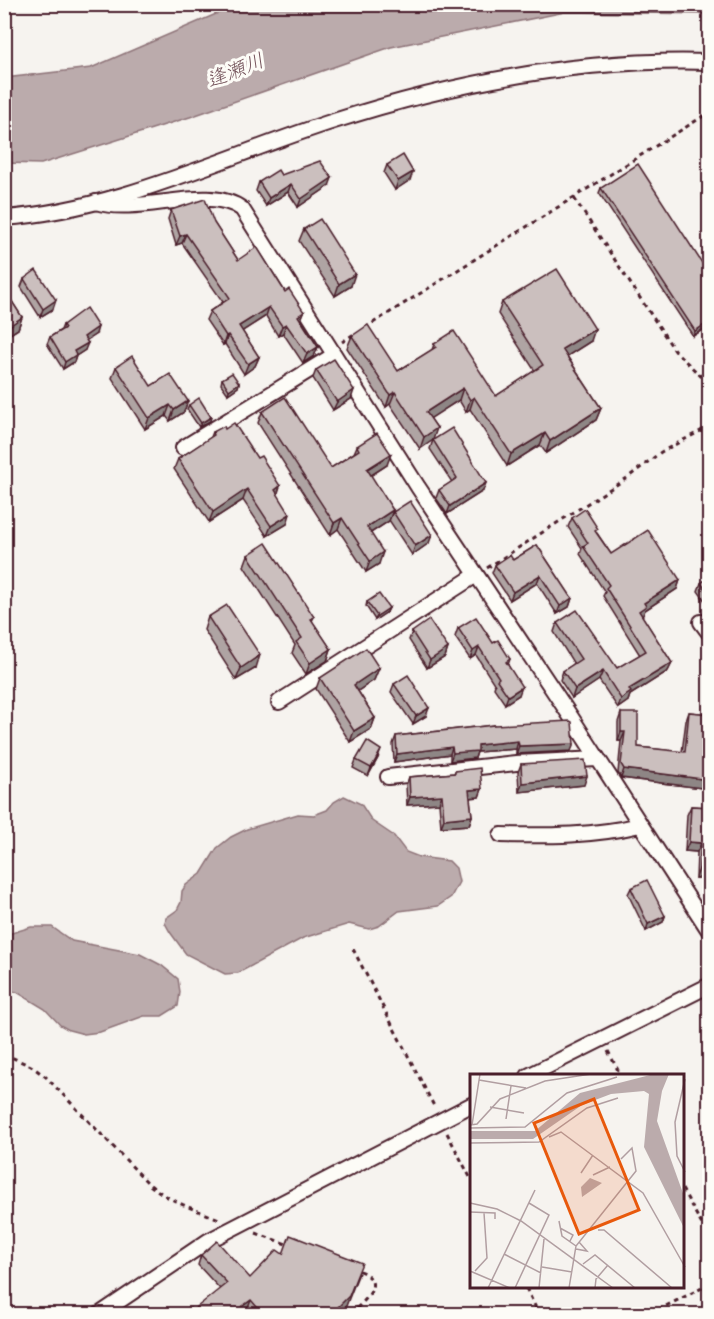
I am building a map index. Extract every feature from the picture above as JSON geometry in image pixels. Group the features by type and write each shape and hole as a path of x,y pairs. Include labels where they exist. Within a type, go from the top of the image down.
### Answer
{"street":[{"path":"4,218 68,211 197,170 334,121 448,88 600,64 710,62"},
{"path":"96,202 118,207 212,198 236,204 247,215 476,575 710,932"},
{"path":"183,448 332,351"},
{"path":"279,702 476,575"},
{"path":"388,777 516,762 598,759"},
{"path":"501,835 579,835 613,832 640,825"},
{"path":"532,1074 710,985"},
{"path":"100,1314 208,1241 470,1106"}],"path":[{"path":"365,328 710,112"},
{"path":"574,198 675,351 710,385"},
{"path":"332,351 355,334"},
{"path":"476,575 627,478 661,452 710,426"},
{"path":"353,949 470,1177"},
{"path":"601,1039 620,1074"},
{"path":"4,1054 31,1066 46,1077 162,1195 177,1203 290,1246"},
{"path":"684,1193 710,1239"},
{"path":"350,1314 370,1297 373,1287 366,1273 355,1269"},
{"path":"650,1314 710,1284"},
{"path":"527,1289 539,1314"}],"water":[{"name":"逢瀬川","path":"709,4 710,14 565,12 391,47 190,117 41,164 5,163 5,78 91,68 237,5"},
{"path":"344,796 361,804 372,821 394,836 406,852 419,857 449,861 456,868 459,882 451,897 438,906 399,911 379,926 369,929 349,924 303,938 238,973 225,974 186,954 165,923 166,918 177,910 181,902 182,891 186,885 201,874 217,848 231,837 247,829 298,814 314,815 327,810"},
{"path":"31,927 52,927 72,941 140,954 161,965 178,979 180,992 178,1006 162,1016 144,1016 100,1032 84,1034 69,1030 60,1025 45,1009 17,992 5,990 5,935"}],"building":[{"path":"403,155 413,172 398,181 387,165"},
{"path":"320,161 332,178 301,199 291,184 269,198 259,182 278,170 281,175"},
{"path":"638,164 702,263 710,258 710,321 695,331 601,188"},
{"path":"205,199 214,223 238,260 257,247 285,292 289,289 304,312 298,316 318,347 307,354 286,324 282,326 269,307 239,326 259,357 248,364 228,335 226,336 210,311 230,298 186,234 180,236 171,210"},
{"path":"320,219 355,274 339,284 304,229"},
{"path":"557,269 595,329 562,349 601,408 550,441 545,433 511,454 474,397 470,400 463,388 426,412 437,428 424,437 395,392 390,395 352,336 368,325 398,371 436,347 434,344 454,331 496,396 543,365 502,302"},
{"path":"36,270 56,300 43,309 24,279"},
{"path":"4,289 22,317 8,327 4,322"},
{"path":"86,308 98,327 84,337 88,343 74,351 76,355 65,362 50,337 65,328 63,325"},
{"path":"132,356 151,386 170,374 188,401 174,410 170,405 149,418 116,367"},
{"path":"334,359 354,390 337,402 316,370"},
{"path":"232,373 239,383 229,390 222,379"},
{"path":"285,397 331,468 359,450 357,446 377,433 391,454 367,469 393,510 367,527 383,552 370,561 342,518 334,523 262,412"},
{"path":"199,398 211,417 201,423 189,405"},
{"path":"234,423 257,458 261,456 280,486 275,490 290,514 271,526 247,489 213,512 178,459 214,435 213,432 224,426 225,429"},
{"path":"452,428 486,483 450,506 439,490 457,478 433,440"},
{"path":"410,501 432,535 415,546 393,512"},
{"path":"585,509 598,529 595,531 611,554 648,530 680,580 644,603 646,606 639,611 672,663 629,689 631,692 621,699 603,671 575,689 563,671 581,659 557,623 577,610 617,668 646,651 606,588 609,585 583,546 588,543 572,518"},
{"path":"266,543 314,617 311,619 331,649 310,663 296,642 302,638 248,555"},
{"path":"537,545 572,598 560,606 540,575 513,592 495,565 510,555 513,560"},
{"path":"710,577 710,596 701,583"},
{"path":"379,594 389,608 377,616 367,602"},
{"path":"227,605 260,655 241,668 208,617"},
{"path":"476,617 493,643 498,640 510,659 506,662 522,687 508,696 479,647 473,651 458,628"},
{"path":"429,620 448,648 430,660 412,632"},
{"path":"366,648 379,668 354,685 375,718 354,731 320,678"},
{"path":"408,675 429,708 416,716 394,684"},
{"path":"689,712 710,714 710,780 624,769 621,764 625,732 621,732 621,713 638,713 638,747 685,752"},
{"path":"570,721 574,744 519,746 518,741 478,745 478,751 453,753 452,747 397,754 396,736 494,725"},
{"path":"367,741 381,750 371,768 356,760"},
{"path":"585,760 587,776 522,783 521,764"},
{"path":"480,768 482,789 469,790 472,816 444,819 442,795 410,797 409,777 455,773 455,771"},
{"path":"691,806 710,807 710,870 699,869 701,843 689,842"},
{"path":"647,880 665,916 648,924 631,888"},
{"path":"290,1235 362,1263 349,1296 331,1314 263,1314 251,1300 232,1314 179,1314 190,1308 192,1311 227,1283 201,1255 217,1241 250,1278 277,1250 283,1254"}]}
